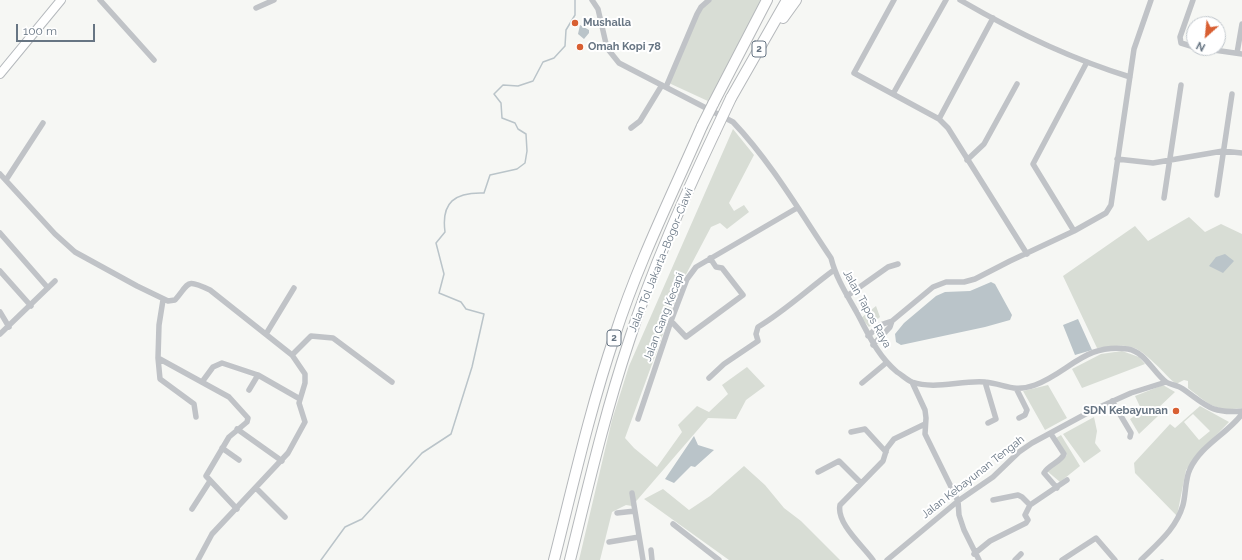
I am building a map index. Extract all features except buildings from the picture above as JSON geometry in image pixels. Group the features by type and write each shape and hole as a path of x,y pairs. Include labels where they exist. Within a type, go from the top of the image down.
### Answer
{"highway":[{"name":"Jalan Tol Jakarta–Bogor–Ciawi","path":"554,560 590,414 615,334 639,271 702,126 767,0"},
{"name":"Jalan Tol Jakarta–Bogor–Ciawi","path":"570,560 603,426 629,341 679,209 738,86 787,0"},
{"path":"738,86 796,0"}],"main road":[{"path":"0,74 62,0"}],"street":[{"path":"100,0 154,60"},
{"path":"256,8 274,0"},
{"name":"Jalan Tapos Raya","path":"592,0 598,9 602,34 607,48 626,68 733,122 757,150 831,258 834,270 847,296 873,345 886,363 912,382 929,385 985,382 1017,390"},
{"path":"632,128 640,121 664,86 697,14 701,7 709,0"},
{"path":"894,0 854,73 939,119 948,128 1027,254"},
{"path":"893,94 946,0"},
{"path":"960,0 993,18 1087,62 1130,77"},
{"path":"868,336 880,324 892,321 933,287 946,282 964,282 976,279 1010,261 1074,231 1106,213 1111,205 1134,49 1151,0"},
{"path":"1187,16 1193,0"},
{"path":"939,119 993,18"},
{"path":"1186,20 1180,37 1181,43 1186,45"},
{"path":"1226,51 1240,53 1242,24"},
{"path":"1074,231 1033,164 1087,62"},
{"path":"967,160 984,144 1017,84"},
{"path":"1164,198 1181,85"},
{"path":"1217,195 1232,94"},
{"path":"6,180 43,123"},
{"path":"1117,159 1153,163 1223,151 1242,153"},
{"path":"0,174 55,234 75,252 163,300 171,302 175,300 185,285 197,284 210,290 292,355 305,374 306,382 299,405 305,422 288,453 212,534 198,560"},
{"name":"Jalan Gang Kecapi","path":"638,419 671,321 691,273 696,267 710,258 797,208"},
{"path":"0,233 48,288"},
{"path":"671,321 686,338 743,295 722,268 716,266 710,258"},
{"path":"847,296 888,267 898,264"},
{"path":"709,378 724,364 758,341 756,334 758,327 773,318 804,292 834,270"},
{"path":"0,271 31,306"},
{"path":"0,334 10,327 55,281"},
{"path":"266,334 294,288"},
{"path":"163,300 159,325 158,358 160,379 194,404 196,417"},
{"path":"0,312 10,327"},
{"path":"873,345 890,327 892,321"},
{"path":"292,355 311,336 331,337 392,382"},
{"path":"1019,418 1025,415 1027,410 1017,390 1035,385 1052,377 1083,356 1108,348 1132,350 1142,356 1166,382 1181,388 1203,404 1219,412 1242,413"},
{"path":"158,358 230,398 247,417 248,421 232,433 206,475 237,509"},
{"path":"202,382 213,367 222,363 258,375 300,399"},
{"path":"862,383 886,363"},
{"path":"249,390 258,375"},
{"path":"912,382 925,410 925,434 958,501 959,515 974,554 979,560"},
{"path":"985,382 996,418 988,423"},
{"name":"Jalan Kebayunan Tengah","path":"887,560 958,501 993,477 1020,452 1092,410 1131,393 1166,382"},
{"path":"1112,401 1131,433 1130,437"},
{"path":"1142,560 1170,531 1179,519 1190,470 1196,460 1211,442 1242,413"},
{"path":"873,560 844,525 839,510 840,505 883,462 886,452 894,439 925,424"},
{"path":"851,432 865,428 886,452"},
{"path":"237,429 282,460"},
{"path":"1051,434 1064,454 1063,458 1053,464 1044,473 1057,488"},
{"path":"222,448 239,460"},
{"path":"818,472 839,461 861,483"},
{"path":"974,554 990,541 1028,520 1025,514 1030,505 1067,480"},
{"path":"192,509 210,481"},
{"path":"256,488 285,517"},
{"path":"632,493 643,560"},
{"path":"993,500 1018,496 1022,497 1030,505"},
{"path":"617,513 635,511"},
{"path":"673,524 719,560"},
{"path":"609,542 639,537"},
{"path":"1062,560 1097,538 1115,560"},
{"path":"651,550 652,560"},
{"path":"1015,560 1021,554"}],"shaded area":[{"path":"712,0 767,0 710,102 669,82 700,10"},
{"path":"580,25 589,30 589,33 584,39 578,34"},
{"path":"733,129 754,155 729,203 734,211 744,205 749,212 727,229 720,223 711,227 682,282 625,438 634,448 657,467 682,432 678,425 697,406 709,412 728,394 722,385 747,367 765,386 746,400 736,419 708,418 632,506 626,505 612,512 600,560 579,560 612,420 629,366"},
{"path":"1189,217 1205,232 1221,224 1242,234 1242,408 1225,409 1212,406 1188,388 1188,381 1184,380 1176,384 1148,357 1136,349 1123,346 1097,348 1063,276 1135,226 1148,241"},
{"path":"1225,254 1234,261 1223,273 1209,266 1216,257"},
{"path":"991,282 995,284 1012,315 1010,320 985,327 901,345 896,342 895,334 904,323 936,296 945,292 970,291"},
{"path":"876,306 880,317 869,327 861,318"},
{"path":"1078,319 1092,350 1075,355 1063,325"},
{"path":"1122,351 1139,357 1145,364 1082,388 1072,369 1101,354"},
{"path":"1048,385 1067,418 1045,430 1023,391"},
{"path":"1163,385 1175,392 1156,410 1158,416 1139,434 1130,419 1142,411 1135,396"},
{"path":"1200,406 1229,422 1201,451 1186,470 1177,516 1135,473 1134,463 1170,424 1175,428","holes":["1193,414 1210,431 1199,440 1184,422"]},
{"path":"1094,417 1097,431 1095,443 1101,451 1084,463 1063,434"},
{"path":"1061,435 1080,466 1060,482 1047,471 1067,455 1056,438"},
{"path":"694,436 698,445 714,450 695,467 691,466 674,483 665,479"},
{"path":"744,466 765,485 784,508 801,521 840,560 729,560 644,499 663,489 689,510 710,496"}],"waterway":[{"path":"321,560 345,527 362,519 422,453 451,434 472,367 484,314 466,309 461,302 439,293 444,274 436,243 445,232 445,213 452,201 465,194 484,193 490,175 517,169 525,163 527,151 526,134 518,129 515,123 502,118 501,103 494,94 503,85 518,86 533,81 543,62 554,58 565,46 566,30 575,15 575,0"}],"place":[{"name":"Mushalla","path":"575,23"},
{"name":"Omah Kopi 78","path":"580,47"},
{"name":"SDN Kebayunan","path":"1176,411"}]}
